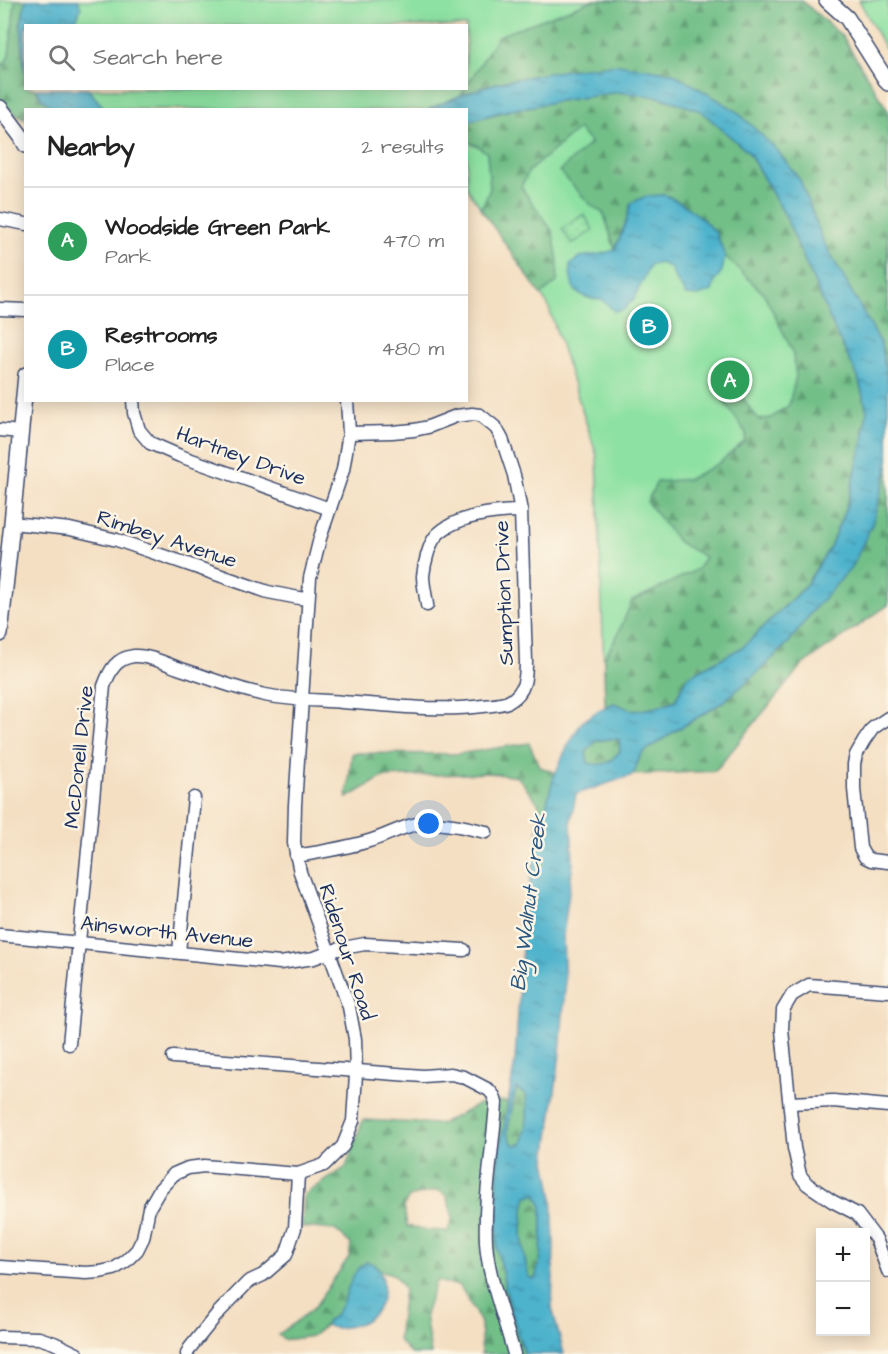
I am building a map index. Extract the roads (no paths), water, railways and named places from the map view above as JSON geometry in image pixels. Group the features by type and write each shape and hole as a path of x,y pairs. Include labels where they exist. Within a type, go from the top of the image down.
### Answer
{"main road":[{"path":"827,0 847,18 888,83"},
{"path":"0,108 24,141"},
{"path":"0,634 24,398"}],"street":[{"path":"0,219 24,224"},
{"path":"0,309 24,310"},
{"name":"Hartney Drive","path":"134,402 134,413 139,430 150,442 180,456 330,509"},
{"name":"Ridenour Road","path":"0,1267 86,1273 114,1269 137,1250 143,1238 149,1208 156,1195 174,1174 188,1168 204,1166 298,1174 324,1165 343,1146 353,1120 355,1040 349,1007 308,897 294,843 310,578 320,538 343,470 349,433 347,402"},
{"name":"Sumption Drive","path":"302,699 466,708 509,702 518,695 526,679 521,511 514,475 496,428 480,415 472,414 456,416 414,430 349,433"},
{"path":"0,430 21,432"},
{"path":"427,605 423,576 435,537 447,527 479,515 521,511"},
{"name":"Rimbey Avenue","path":"12,523 70,529 117,540 268,592 308,599"},
{"name":"McDonell Drive","path":"79,943 104,686 109,672 119,660 135,656 154,660 265,695 302,699"},
{"path":"888,718 873,728 856,755 854,789 860,848 871,860 888,862"},
{"path":"179,952 194,798"},
{"path":"296,856 371,841 421,823 451,824 486,832"},
{"name":"Ainsworth Avenue","path":"0,935 280,963 314,958 329,952 365,944 464,950"},
{"path":"69,1044 79,943"},
{"path":"888,991 809,986 792,995 783,1010 782,1030 794,1148 800,1175 807,1185 857,1214 876,1239 888,1271"},
{"path":"173,1056 423,1076 451,1074 464,1077 489,1090 496,1103 486,1242 490,1275 514,1354"},
{"path":"790,1103 832,1101 888,1106"},
{"path":"188,1354 205,1328 248,1282 263,1275 286,1255 295,1228 298,1174"},
{"path":"0,1337 39,1338 77,1354"}],"water":[{"path":"26,0 78,0 81,8 74,24 24,24 24,70 21,23"},
{"name":"Big Walnut Creek","path":"618,64 673,73 735,110 777,150 800,180 823,241 881,344 888,384 887,470 872,524 852,567 814,609 790,641 723,702 641,754 633,775 576,794 571,821 573,863 563,936 565,989 560,1053 546,1160 552,1193 554,1243 552,1308 564,1354 525,1354 505,1286 497,1248 498,1162 515,1062 524,916 538,838 553,779 581,723 614,703 634,711 675,701 687,677 743,647 805,587 830,547 847,505 863,442 867,411 858,377 837,335 785,215 749,153 701,111 660,97 619,92 500,112 468,122 468,108 431,108 471,91 543,74","holes":["619,739 620,751 610,761 603,764 588,763 586,752 596,741","516,1088 526,1094 527,1119 522,1144 513,1145 507,1132","536,1194 542,1206 542,1233 541,1257 535,1279 529,1278 522,1227 527,1196"]},
{"path":"37,90 89,90 104,108 53,108 43,100"},
{"path":"665,195 699,216 716,233 725,256 722,271 712,291 698,296 686,295 670,267 660,263 650,265 634,299 623,310 614,311 603,300 587,297 577,292 572,282 570,265 580,257 615,250 631,203 647,196"},
{"path":"367,1262 374,1265 382,1275 384,1290 377,1310 366,1320 354,1325 335,1328 326,1325 340,1308 354,1275"}],"place":[{"name":"Restrooms","path":"649,326"},
{"name":"Woodside Green Park","path":"730,380"}]}
